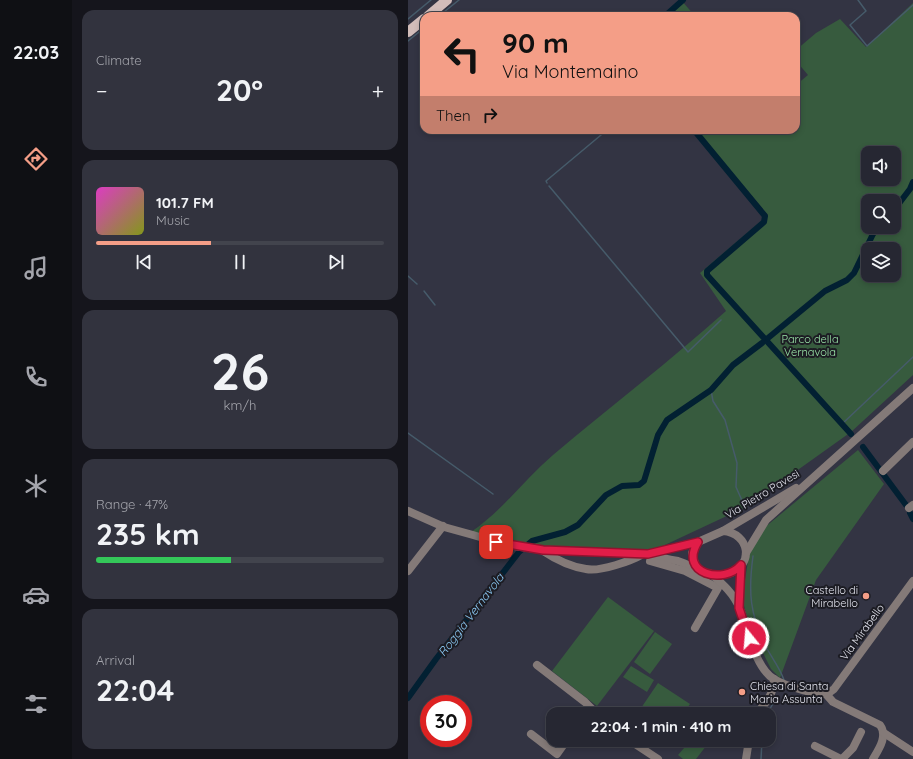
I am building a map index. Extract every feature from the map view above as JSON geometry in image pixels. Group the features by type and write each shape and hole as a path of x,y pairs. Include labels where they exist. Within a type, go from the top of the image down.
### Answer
{"main road":[{"path":"433,12 448,0"},
{"path":"408,32 420,22"}],"street":[{"name":"Via Pietro Pavesi","path":"746,553 766,520 913,388"},
{"path":"883,470 913,442"},
{"name":"Via Pietro Pavesi","path":"723,531 785,495 832,461"},
{"path":"408,511 443,526 521,547 543,550 647,556 696,567 718,588 695,628"},
{"path":"408,572 443,526"},
{"path":"543,550 553,558 587,570 613,566 698,542 723,531 738,536 746,547 746,553 741,565 739,608"},
{"path":"696,567 692,553 698,542"},
{"path":"647,556 685,571 705,575 728,574 741,565"},
{"path":"705,575 728,588 739,608 749,638 760,662 774,680 819,694 826,694 833,702 880,726 884,733 913,752"},
{"name":"Via Mirabello","path":"826,694 836,687 913,581"},
{"path":"537,665 586,707"},
{"path":"762,707 774,688 774,680"},
{"path":"815,746 841,759 853,748 861,732"},
{"path":"874,759 884,733"},
{"path":"531,734 546,746"},
{"path":"547,747 556,754 562,747"},
{"path":"640,747 658,759"},
{"path":"746,759 749,747"}],"green space":[{"path":"681,0 692,12 668,12"},
{"name":"Parco della Vernavola","path":"913,3 913,375 851,432 746,507 652,551 542,548 506,542 471,532 493,515 553,455 726,311 700,273 768,215 698,134 800,134 800,82 808,75 800,66 800,47 816,33 840,19 866,47"},
{"path":"858,450 884,484 816,580 780,678 771,669 749,625 742,598 749,555 764,528"},
{"path":"608,597 654,631 597,706 552,671"},
{"path":"655,632 672,644 650,674 634,662"},
{"path":"631,666 654,680 647,692 623,677"},
{"path":"658,683 690,704 688,707 642,707"},
{"path":"685,747 705,747 696,759 683,759 678,755"}],"waterway":[{"path":"408,19 431,0"},
{"path":"444,12 459,0"},
{"path":"670,12 683,0"},
{"path":"858,0 866,11 850,25 867,46 913,5"},
{"path":"408,41 420,31"},
{"path":"547,183 546,181 602,134"},
{"path":"697,134 765,216 764,222 707,271 707,275 851,434"},
{"name":"Roggia Vernavola","path":"901,201 910,189 913,182"},
{"path":"549,186 688,352 721,320"},
{"name":"Roggia Vernavola","path":"768,338 825,291 847,280 854,273 873,234"},
{"path":"408,276 417,284"},
{"path":"424,291 435,305"},
{"name":"Roggia Vernavola","path":"408,698 436,659 519,552 532,541 565,532 578,525 606,495 622,486 639,485 644,481 658,435 667,420 711,390 733,365 762,343"},
{"path":"842,424 913,357"},
{"path":"711,390 713,401 725,420 737,463 736,487 744,505"},
{"path":"408,433 493,494"},
{"path":"863,447 906,505"},
{"path":"910,513 913,519"},
{"path":"753,556 751,569 751,592 754,613 766,647 784,680"},
{"path":"771,707 775,700"},
{"path":"761,759 762,747"}],"place":[{"name":"Castello di Mirabello","path":"866,596"},
{"name":"Chiesa di Santa Maria Assunta","path":"742,692"}],"route":[{"path":"496,542 543,550 612,554 648,554 698,542 692,553 692,558 696,567 701,570 711,574 728,574 739,568 741,565 739,608 749,638"}]}
